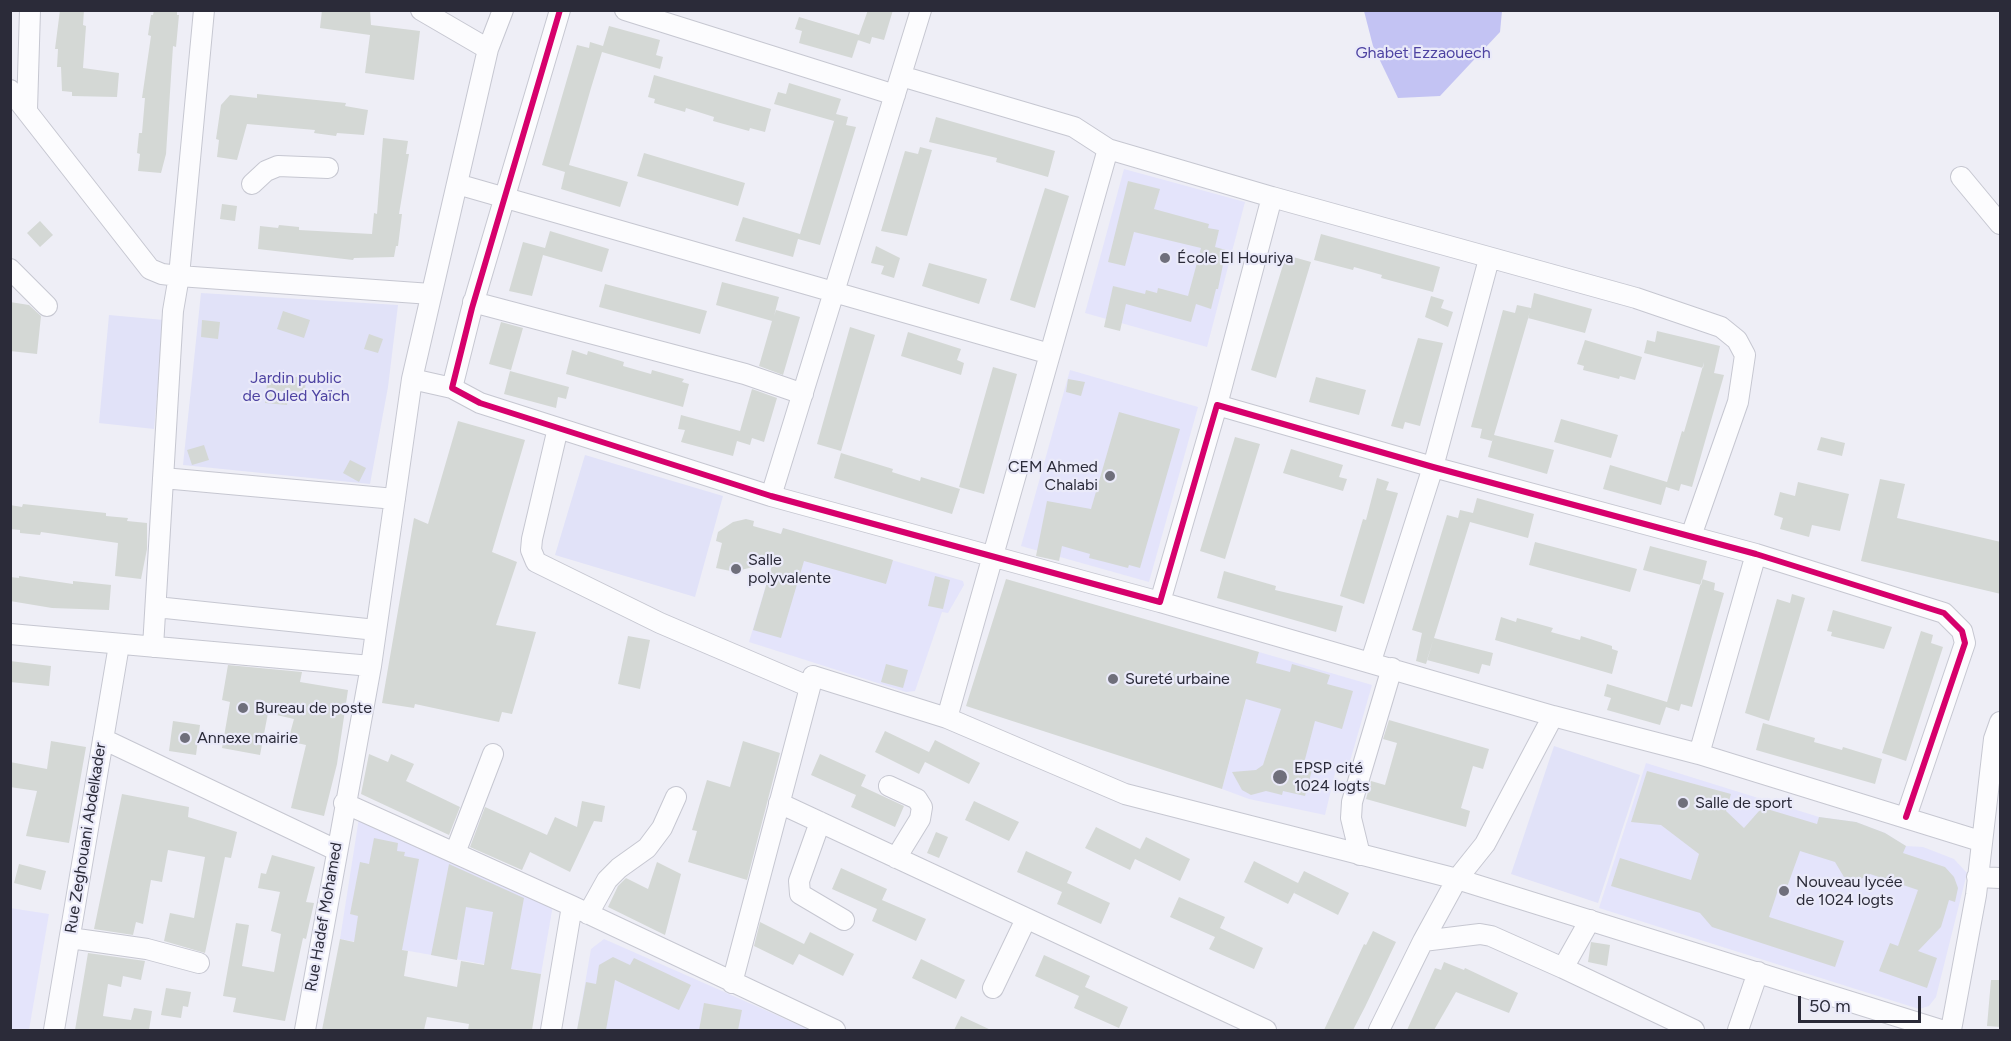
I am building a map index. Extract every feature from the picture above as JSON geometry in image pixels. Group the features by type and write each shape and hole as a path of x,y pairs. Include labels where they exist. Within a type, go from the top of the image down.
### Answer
{"street":[{"path":"27,110 30,10"},
{"path":"153,647 173,311 179,276 204,10"},
{"path":"421,10 488,49"},
{"name":"Rue Hadef Mohamed","path":"305,1030 376,630 412,379 488,49 503,10"},
{"path":"452,388 473,302 506,198 560,10"},
{"path":"625,10 898,85 1074,127 1108,149 1489,259 1636,298 1721,327 1737,340 1745,355 1738,402 1691,536"},
{"path":"771,496 921,10"},
{"path":"10,90 150,269 162,274 179,276 431,294"},
{"path":"947,718 1108,149"},
{"path":"252,184 266,171 278,166 328,168"},
{"path":"1961,177 2001,224"},
{"path":"457,184 1050,354"},
{"path":"1160,602 1217,405 1272,197"},
{"path":"1371,661 1433,467 1489,259"},
{"path":"10,269 47,306"},
{"path":"473,302 745,374 803,394"},
{"path":"412,379 452,388 480,403 771,496 1371,661 1553,716 1699,754 1980,841"},
{"path":"1217,405 1433,467 1756,554 1944,613 1962,631 1965,643 1906,817"},
{"path":"558,428 532,538 531,550 536,562 660,623 810,687"},
{"path":"163,478 395,499"},
{"path":"1699,754 1756,554"},
{"path":"156,607 376,630"},
{"path":"10,634 370,666"},
{"name":"Rue Zeghouani Abdelkader","path":"54,1030 118,645"},
{"path":"1360,855 1351,818 1352,802 1392,668"},
{"path":"732,982 813,676 947,718 1125,794 1457,879 1941,1030"},
{"path":"1379,1030 1457,879 1485,844 1553,716"},
{"path":"1951,1030 1977,877 1994,739 2000,722"},
{"path":"103,739 336,850"},
{"path":"455,853 493,754"},
{"path":"890,786 917,799 922,807 920,819 896,858"},
{"path":"551,1030 580,910 619,868 647,848 662,828 676,797"},
{"path":"344,803 836,1030"},
{"path":"779,803 1266,1030"},
{"path":"820,822 799,881 801,894 844,920"},
{"path":"1977,877 2001,879"},
{"path":"993,988 1026,919"},
{"path":"1563,968 1590,920"},
{"path":"1423,941 1480,934 1491,936 1694,1030"},
{"path":"69,938 147,949 199,963"},
{"path":"1738,1030 1758,972"}],"shaded area":[{"name":"École El Houriya","path":"1124,169 1245,202 1207,347 1085,313"},
{"name":"CEM Ahmed Chalabi","path":"1070,370 1198,407 1149,582 1021,546"},
{"path":"783,528 963,581 964,585 948,613 942,612 915,691 906,692 749,642"},
{"path":"1259,652 1372,685 1348,768 1337,765 1325,815 1249,799 1222,789"},
{"name":"Nouveau lycée de 1024 logts","path":"1646,763 1819,817 1856,822 1885,833 1906,846 1923,847 1954,859 1967,873 1936,997 1929,1006 1919,1009 1599,908"},
{"path":"359,818 553,905 541,974 340,939"},
{"path":"10,908 49,914 29,1030 11,1030"},
{"path":"604,939 810,1030 577,1030 591,949"}],"green space":[{"name":"Ghabet Ezzaouech","path":"1364,10 1502,11 1500,32 1440,96 1398,98 1373,46"},
{"name":"Jardin public de Ouled Yaïch","path":"201,293 398,305 388,387 370,484 183,465"},
{"path":"109,315 164,320 154,429 99,423"},
{"path":"585,455 723,496 695,597 555,555"},
{"path":"1554,746 1640,775 1598,903 1511,874"}],"building":[{"path":"60,10 84,10 83,25 86,26 83,68 119,73 117,97 72,96 72,92 62,91 61,67 57,67 58,49 55,49"},
{"path":"154,10 177,10 177,15 179,15 176,47 173,46 166,154 161,173 138,171 140,154 137,153 139,133 142,133 145,98 142,98 151,36 148,35"},
{"path":"322,10 370,10 371,25 420,31 414,80 365,73 370,35 320,28"},
{"path":"868,10 893,10 884,40 872,37 870,44 858,40 852,58 799,43 802,31 795,29 799,17 859,35"},
{"path":"609,26 660,40 656,55 663,57 660,69 602,52 591,88 569,165 628,182 620,207 561,189 565,172 542,165 577,45 589,48 590,42 603,46"},
{"path":"654,75 771,109 765,132 750,128 749,131 713,121 714,117 686,108 685,112 654,103 655,99 648,97"},
{"path":"789,83 841,99 836,114 848,117 846,125 856,127 820,245 798,239 793,257 735,241 743,217 800,234 835,118 834,121 774,104 778,92 786,94"},
{"path":"257,94 346,103 345,106 368,110 364,135 337,133 336,136 314,133 315,130 247,124 237,160 217,157 219,140 216,139 221,105 230,95 257,98"},
{"path":"936,117 1055,151 1048,177 996,162 997,158 929,142"},
{"path":"383,138 408,141 406,154 409,154 399,214 402,214 398,246 396,246 394,257 354,258 353,260 258,249 260,226 278,228 279,225 299,227 299,230 372,234 374,213 377,214"},
{"path":"920,147 932,150 907,236 881,231 905,151 918,154"},
{"path":"644,153 745,183 738,206 637,176"},
{"path":"1128,181 1160,189 1154,209 1209,224 1208,228 1219,230 1215,247 1226,250 1218,289 1216,289 1211,309 1196,304 1191,322 1126,304 1120,331 1104,327 1113,286 1145,294 1146,290 1157,293 1158,288 1188,296 1201,248 1134,232 1125,266 1108,262"},
{"path":"1045,188 1069,196 1035,308 1010,300"},
{"path":"222,204 237,206 235,221 220,219"},
{"path":"40,221 53,235 40,247 27,233"},
{"path":"550,231 609,249 602,272 543,255 532,296 509,291 523,242 545,248"},
{"path":"1321,234 1440,267 1433,292 1381,278 1382,275 1354,267 1353,270 1314,260"},
{"path":"876,246 900,258 894,278 881,274 884,266 871,263"},
{"path":"1286,255 1311,262 1276,378 1251,370"},
{"path":"929,263 987,279 979,304 922,286"},
{"path":"722,282 779,297 774,316 776,310 800,317 783,375 759,366 772,321 716,305"},
{"path":"605,284 707,311 700,334 599,307"},
{"path":"1534,293 1592,309 1585,333 1528,318 1494,435 1554,450 1547,474 1488,457 1493,438 1492,441 1480,438 1482,429 1471,427 1503,310 1515,313 1517,305 1531,308"},
{"path":"1431,296 1444,300 1441,308 1453,312 1448,327 1425,317"},
{"path":"10,302 29,305 41,316 37,354 10,351"},
{"path":"283,311 310,320 304,338 277,329"},
{"path":"202,320 220,322 218,339 201,337"},
{"path":"501,322 523,328 511,370 489,364"},
{"path":"850,327 875,335 841,451 817,444"},
{"path":"1657,331 1720,346 1714,373 1724,375 1692,487 1681,484 1679,491 1666,487 1661,505 1603,489 1610,465 1667,482 1702,368 1644,353 1647,340 1655,342"},
{"path":"908,332 961,349 957,360 964,363 961,375 901,356"},
{"path":"369,334 383,339 378,353 364,349"},
{"path":"1418,338 1443,343 1420,426 1405,422 1403,429 1391,426"},
{"path":"1585,340 1642,357 1635,380 1620,376 1619,379 1583,370 1584,366 1577,364"},
{"path":"572,350 587,355 588,351 624,362 623,366 651,374 652,370 684,379 682,382 689,384 683,407 566,374"},
{"path":"993,367 1017,374 984,494 959,487"},
{"path":"510,371 569,387 566,399 558,397 556,408 504,394"},
{"path":"268,374 306,378 304,402 288,400 287,405 265,403"},
{"path":"1316,377 1366,390 1359,415 1309,402"},
{"path":"1068,379 1085,382 1081,396 1066,392"},
{"path":"752,389 777,398 764,442 752,438 750,445 737,441 733,456 681,442 685,430 678,429 681,415 740,431"},
{"path":"1119,412 1180,429 1140,568 1129,565 1128,568 1089,558 1090,554 1062,546 1059,561 1036,556 1047,501 1091,509"},
{"path":"1561,419 1618,435 1611,458 1554,442"},
{"path":"458,421 525,440 492,552 517,562 496,625 536,632 512,714 502,712 499,722 415,704 414,708 382,703 414,518 428,524"},
{"path":"1235,437 1260,444 1225,559 1200,551"},
{"path":"1821,437 1845,443 1842,456 1817,450"},
{"path":"204,445 209,460 192,465 187,450"},
{"path":"1291,449 1343,465 1339,477 1347,479 1343,491 1283,473"},
{"path":"841,453 893,469 892,472 920,481 921,477 960,489 952,514 834,478"},
{"path":"350,460 366,468 359,482 343,473"},
{"path":"1377,478 1389,482 1386,490 1398,493 1364,604 1340,596 1363,519 1366,520"},
{"path":"1880,479 1905,484 1897,518 2001,542 2001,594 1861,561"},
{"path":"1798,482 1849,494 1840,531 1812,525 1809,537 1780,529 1783,518 1774,515 1780,492 1795,496"},
{"path":"1477,498 1534,514 1528,538 1470,522 1434,638 1493,653 1490,666 1482,664 1479,674 1427,660 1426,664 1416,661 1422,633 1412,630 1447,515 1458,518 1460,510 1473,513"},
{"path":"23,504 106,513 106,516 147,523 147,549 141,579 115,576 118,543 41,532 40,535 20,533 20,530 10,529 10,505 22,507"},
{"path":"746,519 754,521 753,526 781,534 783,528 893,560 886,584 804,561 781,638 753,630 773,562 741,570 740,573 716,568 722,543 716,541 718,532 733,522"},
{"path":"1535,542 1637,569 1630,592 1529,565"},
{"path":"1650,546 1707,561 1701,585 1643,570"},
{"path":"1224,571 1276,586 1275,590 1343,606 1336,632 1217,598"},
{"path":"19,576 73,584 73,581 111,585 109,610 52,608 10,601 10,577 19,578"},
{"path":"935,576 950,580 943,609 928,606"},
{"name":"Sureté urbaine","path":"1006,579 1259,652 1256,663 1290,672 1292,664 1330,675 1327,684 1353,691 1342,729 1315,721 1303,767 1312,770 1305,796 1283,791 1282,795 1266,791 1251,795 1242,790 1232,772 1256,770 1263,765 1281,709 1246,699 1222,789 966,706"},
{"path":"1702,579 1715,583 1714,590 1724,593 1692,707 1681,704 1679,711 1666,707 1660,725 1607,710 1611,698 1604,696 1607,684 1667,702"},
{"path":"1792,594 1805,598 1769,721 1745,713 1777,599 1790,603"},
{"path":"1833,610 1892,627 1884,649 1831,636 1832,632 1827,631"},
{"path":"1501,617 1516,622 1517,618 1553,628 1551,632 1580,640 1581,636 1612,646 1612,649 1618,651 1612,674 1495,640"},
{"path":"1921,631 1933,635 1931,643 1943,647 1906,761 1882,753"},
{"path":"628,636 650,640 640,689 618,684"},
{"path":"10,661 51,666 49,686 10,682"},
{"path":"886,664 908,670 903,688 881,682"},
{"path":"228,665 302,672 300,682 348,690 337,764 324,816 291,808 306,745 288,741 294,719 268,713 260,755 222,748 230,702 222,700"},
{"path":"1389,720 1489,749 1483,769 1473,766 1461,808 1470,811 1466,827 1366,799 1371,781 1385,785 1397,743 1383,739"},
{"name":"Annexe mairie","path":"173,721 200,725 196,755 169,751"},
{"path":"1763,723 1815,738 1814,742 1842,750 1843,747 1882,759 1875,784 1756,750"},
{"path":"885,731 929,752 935,740 980,763 969,784 925,762 919,774 875,752"},
{"path":"51,741 86,747 69,843 26,836 37,791 10,787 10,762 47,769"},
{"path":"743,741 780,753 747,880 688,862 697,831 692,830 707,780 730,787"},
{"path":"369,754 388,762 391,754 414,764 406,781 460,807 449,835 361,794"},
{"path":"820,754 866,775 861,786 904,806 895,827 851,807 856,795 811,775"},
{"path":"1647,771 1731,794 1726,811 1744,828 1759,811 1767,809 1817,824 1819,817 1856,822 1885,833 1906,846 1903,853 1945,867 1954,877 1958,888 1955,902 1949,900 1941,927 1918,951 1937,958 1927,988 1879,971 1890,943 1898,946 1918,890 1870,874 1857,881 1851,880 1844,877 1835,862 1800,851 1786,890 1779,887 1769,917 1844,941 1835,967 1712,927 1700,913 1611,886 1620,858 1691,880 1699,854 1661,825 1631,822"},
{"path":"122,794 189,807 188,817 237,832 231,858 225,857 205,953 164,941 170,913 194,918 205,857 168,850 162,882 151,880 143,924 136,922 133,935 94,929"},
{"path":"582,801 605,806 602,822 594,821 570,872 530,852 522,870 470,847 485,807 547,835 555,817 577,827"},
{"path":"974,801 1019,822 1009,841 965,820"},
{"path":"1096,827 1140,849 1146,837 1190,859 1180,881 1135,859 1130,870 1085,848"},
{"path":"936,832 948,837 939,858 927,853"},
{"path":"374,838 398,843 397,851 405,852 404,856 419,859 402,950 408,951 404,976 457,987 461,961 484,965 493,912 466,907 457,960 431,955 449,864 524,898 511,969 541,974 532,1030 468,1030 469,1024 427,1017 424,1030 322,1030 340,939 354,942 358,916 350,914 360,862 369,864"},
{"path":"1026,851 1072,872 1067,883 1110,903 1101,924 1057,904 1062,892 1017,872"},
{"path":"272,855 315,867 306,902 314,903 306,939 303,938 285,1021 233,1012 236,998 223,996 236,923 249,925 242,966 274,972 281,934 271,931 280,892 258,888 261,873 266,874"},
{"path":"1254,861 1298,883 1304,871 1349,893 1338,915 1294,893 1296,889 1288,904 1244,882"},
{"path":"657,862 681,874 665,935 608,907 618,886 626,878 648,889"},
{"path":"19,864 46,871 41,890 14,883"},
{"path":"841,868 887,889 882,900 926,919 916,941 872,921 877,909 832,889"},
{"path":"1179,897 1225,917 1220,928 1263,948 1254,969 1209,949 1215,937 1170,917"},
{"path":"760,922 804,944 810,932 854,954 843,976 799,954 793,965 754,946"},
{"path":"1373,931 1396,942 1365,1007 1353,1030 1324,1030 1364,944 1366,945"},
{"path":"1591,942 1610,945 1607,966 1588,962"},
{"path":"88,953 145,961 141,980 123,976 121,987 108,984 103,1016 131,1020 134,1008 152,1011 149,1030 75,1030"},
{"path":"1044,955 1090,976 1085,987 1128,1007 1119,1028 1074,1008 1079,996 1035,976"},
{"path":"613,957 630,965 634,958 691,985 679,1010 615,980 606,1030 577,1030 586,982 596,984 599,965"},
{"path":"921,959 965,980 956,999 912,978"},
{"path":"1444,962 1464,970 1465,968 1518,993 1509,1013 1456,992 1434,1030 1407,1030 1435,968 1441,970"},
{"path":"1991,980 2001,980 2001,1027 1987,1026"},
{"path":"166,988 191,992 188,1007 183,1006 181,1018 161,1015"},
{"path":"704,1003 742,1010 738,1030 699,1030"},
{"path":"961,1016 991,1030 954,1030"}],"cycle path":[{"path":"560,10 472,308 452,388 480,403 771,496 1160,602 1217,405 1433,467 1756,554 1944,613 1962,631 1965,643 1906,817"}],"place":[{"name":"École El Houriya","path":"1165,258"},
{"name":"CEM Ahmed Chalabi","path":"1110,476"},
{"name":"Salle polyvalente","path":"736,569"},
{"name":"Sureté urbaine","path":"1113,679"},
{"name":"Bureau de poste","path":"243,708"},
{"name":"Annexe mairie","path":"185,738"},
{"name":"EPSP cité 1024 logts","path":"1280,777"},
{"name":"Salle de sport","path":"1683,803"},
{"name":"Nouveau lycée de 1024 logts","path":"1784,891"}]}
